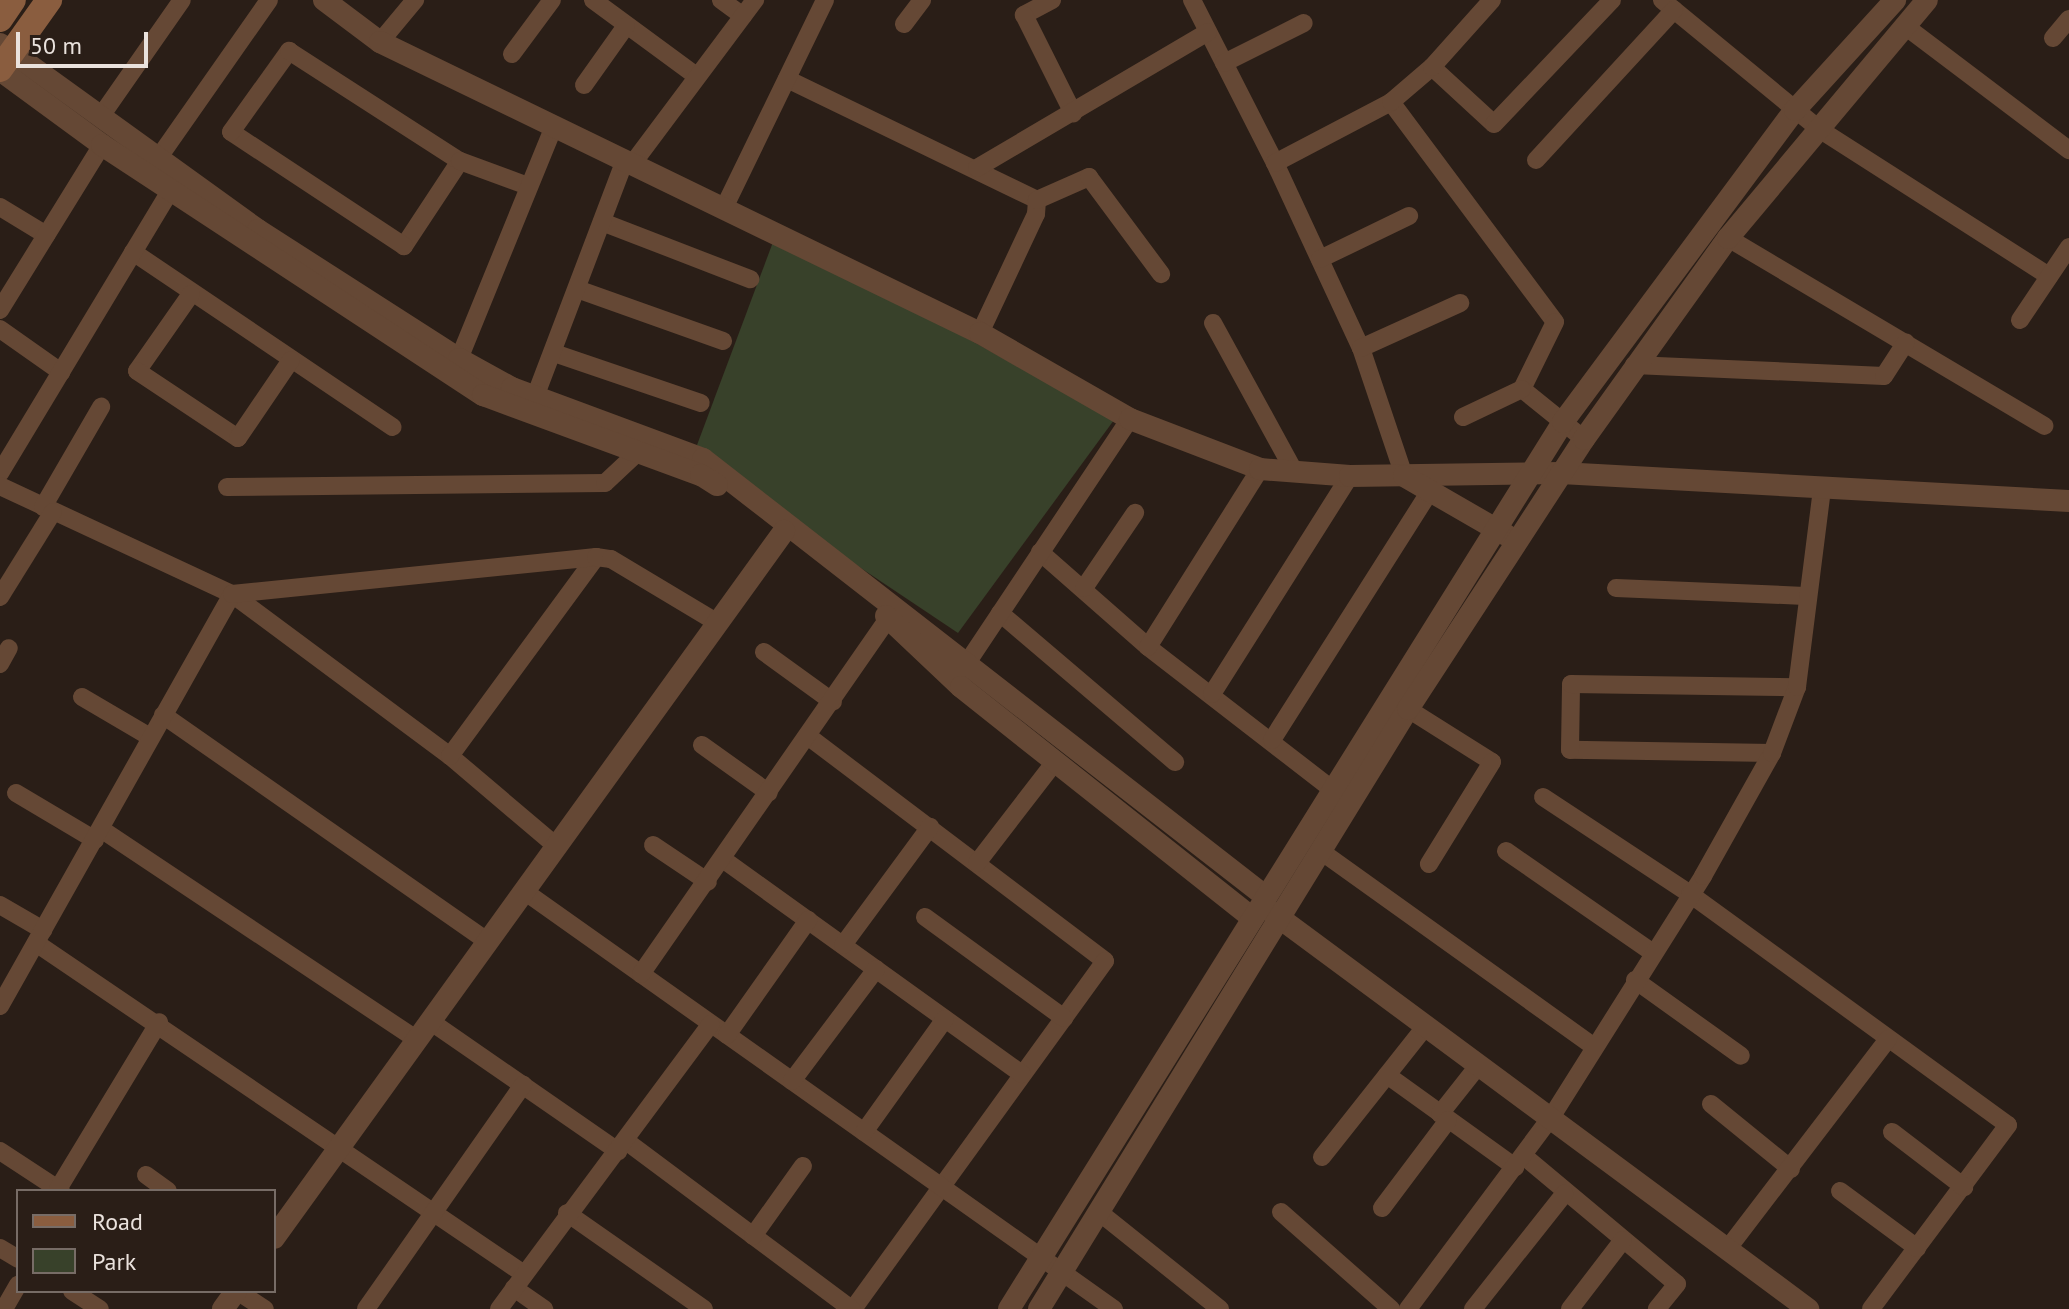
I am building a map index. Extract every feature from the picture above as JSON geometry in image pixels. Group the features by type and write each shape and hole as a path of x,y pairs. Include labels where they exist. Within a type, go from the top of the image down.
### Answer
{"main road":[{"path":"0,19 13,0"},
{"path":"3,58 49,0"}],"street":[{"path":"101,116 182,0"},
{"path":"157,160 269,0"},
{"path":"324,0 380,42 980,333 1130,419 1260,469 1350,476 1561,473 1822,490 2069,501"},
{"path":"380,42 415,0"},
{"path":"512,54 552,0"},
{"path":"593,0 695,75"},
{"path":"721,0 743,16"},
{"path":"535,397 602,222 629,162 755,0"},
{"path":"724,208 825,0"},
{"path":"904,24 922,0"},
{"path":"1052,0 1024,15 1073,113"},
{"path":"1192,0 1275,163 1361,348 1404,476 1517,541"},
{"path":"1275,163 1391,102 1432,67 1492,0"},
{"path":"1432,67 1487,121 1501,121 1612,0"},
{"path":"1039,1309 1099,1212 1332,790 1563,422 1795,110 1895,0"},
{"path":"1009,1309 1039,1255 1264,909 1322,852 1408,709 1634,365 1728,238 1927,0"},
{"path":"1536,160 1668,5 1819,129 2049,276"},
{"path":"2053,38 2069,19"},
{"path":"1224,63 1304,23"},
{"path":"584,85 626,26"},
{"path":"1905,26 2069,150"},
{"path":"977,168 1208,32"},
{"path":"460,161 404,246 231,132 289,51 460,161 528,186"},
{"path":"3,58 101,116 157,160 459,359 535,397 703,459 967,663 1264,909"},
{"path":"3,58 102,145 483,395 701,475 784,531 1054,763 1552,1116 1808,1309"},
{"path":"787,79 977,168 1037,200"},
{"path":"1391,102 1555,322 1522,389 1463,417"},
{"path":"459,359 554,126"},
{"path":"3,300 102,145"},
{"path":"1037,200 1089,177 1161,274"},
{"path":"0,473 171,189"},
{"path":"980,333 1036,214 1037,200"},
{"path":"0,207 46,235"},
{"path":"1320,259 1409,216"},
{"path":"602,222 750,279"},
{"path":"1728,238 1906,342 1976,389 2044,426"},
{"path":"2020,320 2069,247"},
{"path":"133,252 392,427"},
{"path":"577,289 723,341"},
{"path":"191,294 137,371 238,438 291,360"},
{"path":"1361,348 1460,303"},
{"path":"1213,323 1294,471"},
{"path":"0,329 61,372"},
{"path":"1634,365 1884,376 1906,342"},
{"path":"554,353 701,403"},
{"path":"1522,389 1584,439"},
{"path":"0,597 101,407"},
{"path":"967,663 1130,419"},
{"path":"227,487 605,483 638,452"},
{"path":"1148,647 1260,469"},
{"path":"1212,694 1350,476"},
{"path":"0,486 232,594 450,756 556,846"},
{"path":"1408,1309 1552,1116 1690,894 1772,753 1797,687 1805,596 1822,490"},
{"path":"1272,740 1429,493"},
{"path":"1084,588 1135,513"},
{"path":"276,1235 784,531"},
{"path":"1040,552 1148,647 1351,803"},
{"path":"232,594 596,557 611,559 718,623"},
{"path":"450,756 596,557"},
{"path":"1616,588 1805,596"},
{"path":"0,1006 232,594"},
{"path":"1000,613 1175,762"},
{"path":"641,974 724,860 888,618"},
{"path":"764,652 833,702"},
{"path":"1772,753 1570,750 1571,684 1797,687"},
{"path":"82,697 150,737"},
{"path":"1408,709 1492,762 1429,864"},
{"path":"163,715 487,941"},
{"path":"430,1021 523,1085 622,1146 852,1309 1105,961 809,737"},
{"path":"702,745 769,793"},
{"path":"977,863 1054,763"},
{"path":"16,793 98,834 417,1040"},
{"path":"1543,797 1690,894 2008,1125 1871,1309"},
{"path":"843,945 930,827"},
{"path":"653,845 708,882"},
{"path":"1506,851 1652,952"},
{"path":"1322,852 1594,1047"},
{"path":"724,860 1022,1074"},
{"path":"524,891 1114,1309"},
{"path":"0,905 159,1022 433,1211 519,1281 544,1309"},
{"path":"925,917 1064,1018"},
{"path":"727,1035 808,920"},
{"path":"792,1081 876,969"},
{"path":"1635,980 1741,1056"},
{"path":"864,1132 945,1019"},
{"path":"61,1189 159,1022"},
{"path":"499,1309 567,1213 622,1146 711,1024"},
{"path":"1322,1157 1425,1027"},
{"path":"1729,1247 1888,1039"},
{"path":"1382,1208 1478,1066"},
{"path":"1387,1075 1444,1117 1520,1162 1677,1284 1657,1309"},
{"path":"366,1309 523,1085"},
{"path":"1711,1104 1791,1169"},
{"path":"1892,1132 1964,1187"},
{"path":"0,1151 58,1189"},
{"path":"753,1236 803,1166"},
{"path":"146,1175 165,1189"},
{"path":"1840,1191 1917,1248"},
{"path":"1473,1309 1564,1194"},
{"path":"1099,1212 1220,1309"},
{"path":"1281,1212 1391,1309"},
{"path":"567,1213 704,1309"},
{"path":"1570,1309 1623,1240"},
{"path":"4,1309 16,1288"},
{"path":"239,1293 265,1309"},
{"path":"78,1299 100,1309"}],"green space":[{"path":"773,242 945,326 1114,420 958,633 819,540 697,445"}]}
